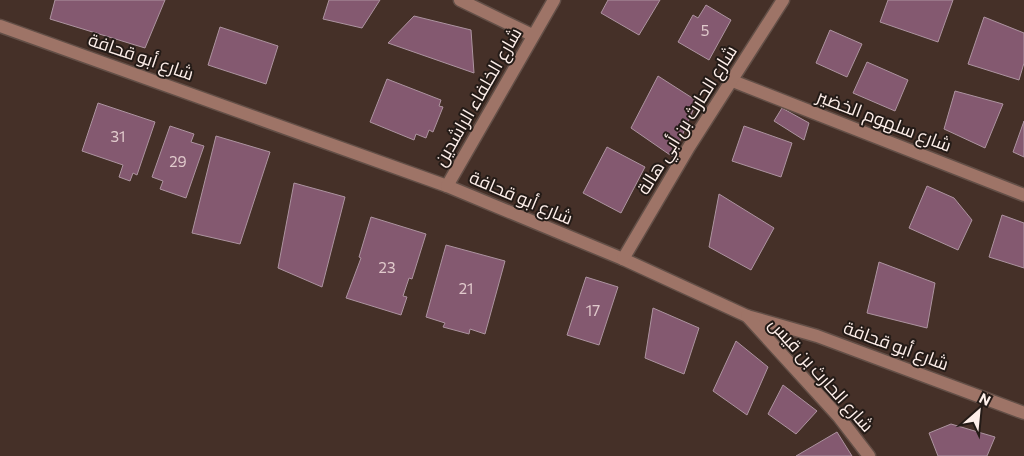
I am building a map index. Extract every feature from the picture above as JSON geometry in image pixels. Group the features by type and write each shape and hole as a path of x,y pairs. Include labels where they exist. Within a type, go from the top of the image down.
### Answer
{"street":[{"path":"460,0 532,35"},
{"name":"شارع الخلفاء الراشدين","path":"448,186 532,35 554,0"},
{"name":"شارع الحارث بن أبي هالة","path":"623,259 730,80 783,0"},
{"name":"شارع أبو قحافة","path":"0,26 448,186 623,259 747,316 817,336 1024,413"},
{"name":"شارع سلهوم الخضير","path":"730,80 1024,195"},
{"name":"شارع الحارث بن قيس","path":"747,316 839,417 869,456"}],"building":[{"path":"55,0 165,0 145,48 50,19"},
{"path":"329,0 380,0 362,28 323,19"},
{"path":"608,0 660,0 639,35 601,13"},
{"path":"888,0 953,0 938,42 880,22"},
{"path":"706,5 731,20 709,60 678,42 693,15 698,18"},
{"path":"414,16 471,30 474,73 388,43"},
{"path":"984,17 1024,33 1024,63 1019,80 968,64"},
{"path":"220,27 278,46 266,84 208,65"},
{"path":"830,30 862,44 847,77 816,63"},
{"path":"867,62 908,80 895,111 853,93"},
{"path":"658,76 697,101 673,157 631,128"},
{"path":"387,79 441,100 439,106 443,107 433,132 429,130 426,138 416,134 414,140 370,122"},
{"path":"955,91 1003,104 985,148 944,129"},
{"path":"98,103 155,122 137,175 133,173 130,181 119,177 123,165 82,151"},
{"path":"782,108 809,123 804,140 774,121"},
{"path":"1024,121 1024,157 1013,152"},
{"path":"170,126 194,134 191,142 204,146 186,198 160,189 163,181 152,177"},
{"path":"744,126 792,143 781,177 732,161"},
{"path":"216,136 270,152 240,244 192,233"},
{"path":"607,147 645,167 621,213 583,193"},
{"path":"294,183 345,197 322,287 278,268"},
{"path":"927,186 954,198 972,220 958,250 909,228"},
{"path":"719,194 774,228 751,270 709,247"},
{"path":"1002,215 1024,223 1024,268 989,257"},
{"path":"371,217 426,234 412,279 409,278 403,296 407,297 401,315 346,298 361,258 359,257"},
{"path":"446,245 505,261 485,334 470,329 469,334 443,327 445,323 426,317"},
{"path":"879,262 935,283 927,328 867,313"},
{"path":"586,277 618,287 599,345 567,335"},
{"path":"653,308 699,328 684,374 645,358"},
{"path":"736,341 768,367 747,415 713,391"},
{"path":"783,385 817,411 796,434 768,414"},
{"path":"951,424 995,437 987,456 938,456 929,433"},
{"path":"837,432 852,456 796,456"}]}
